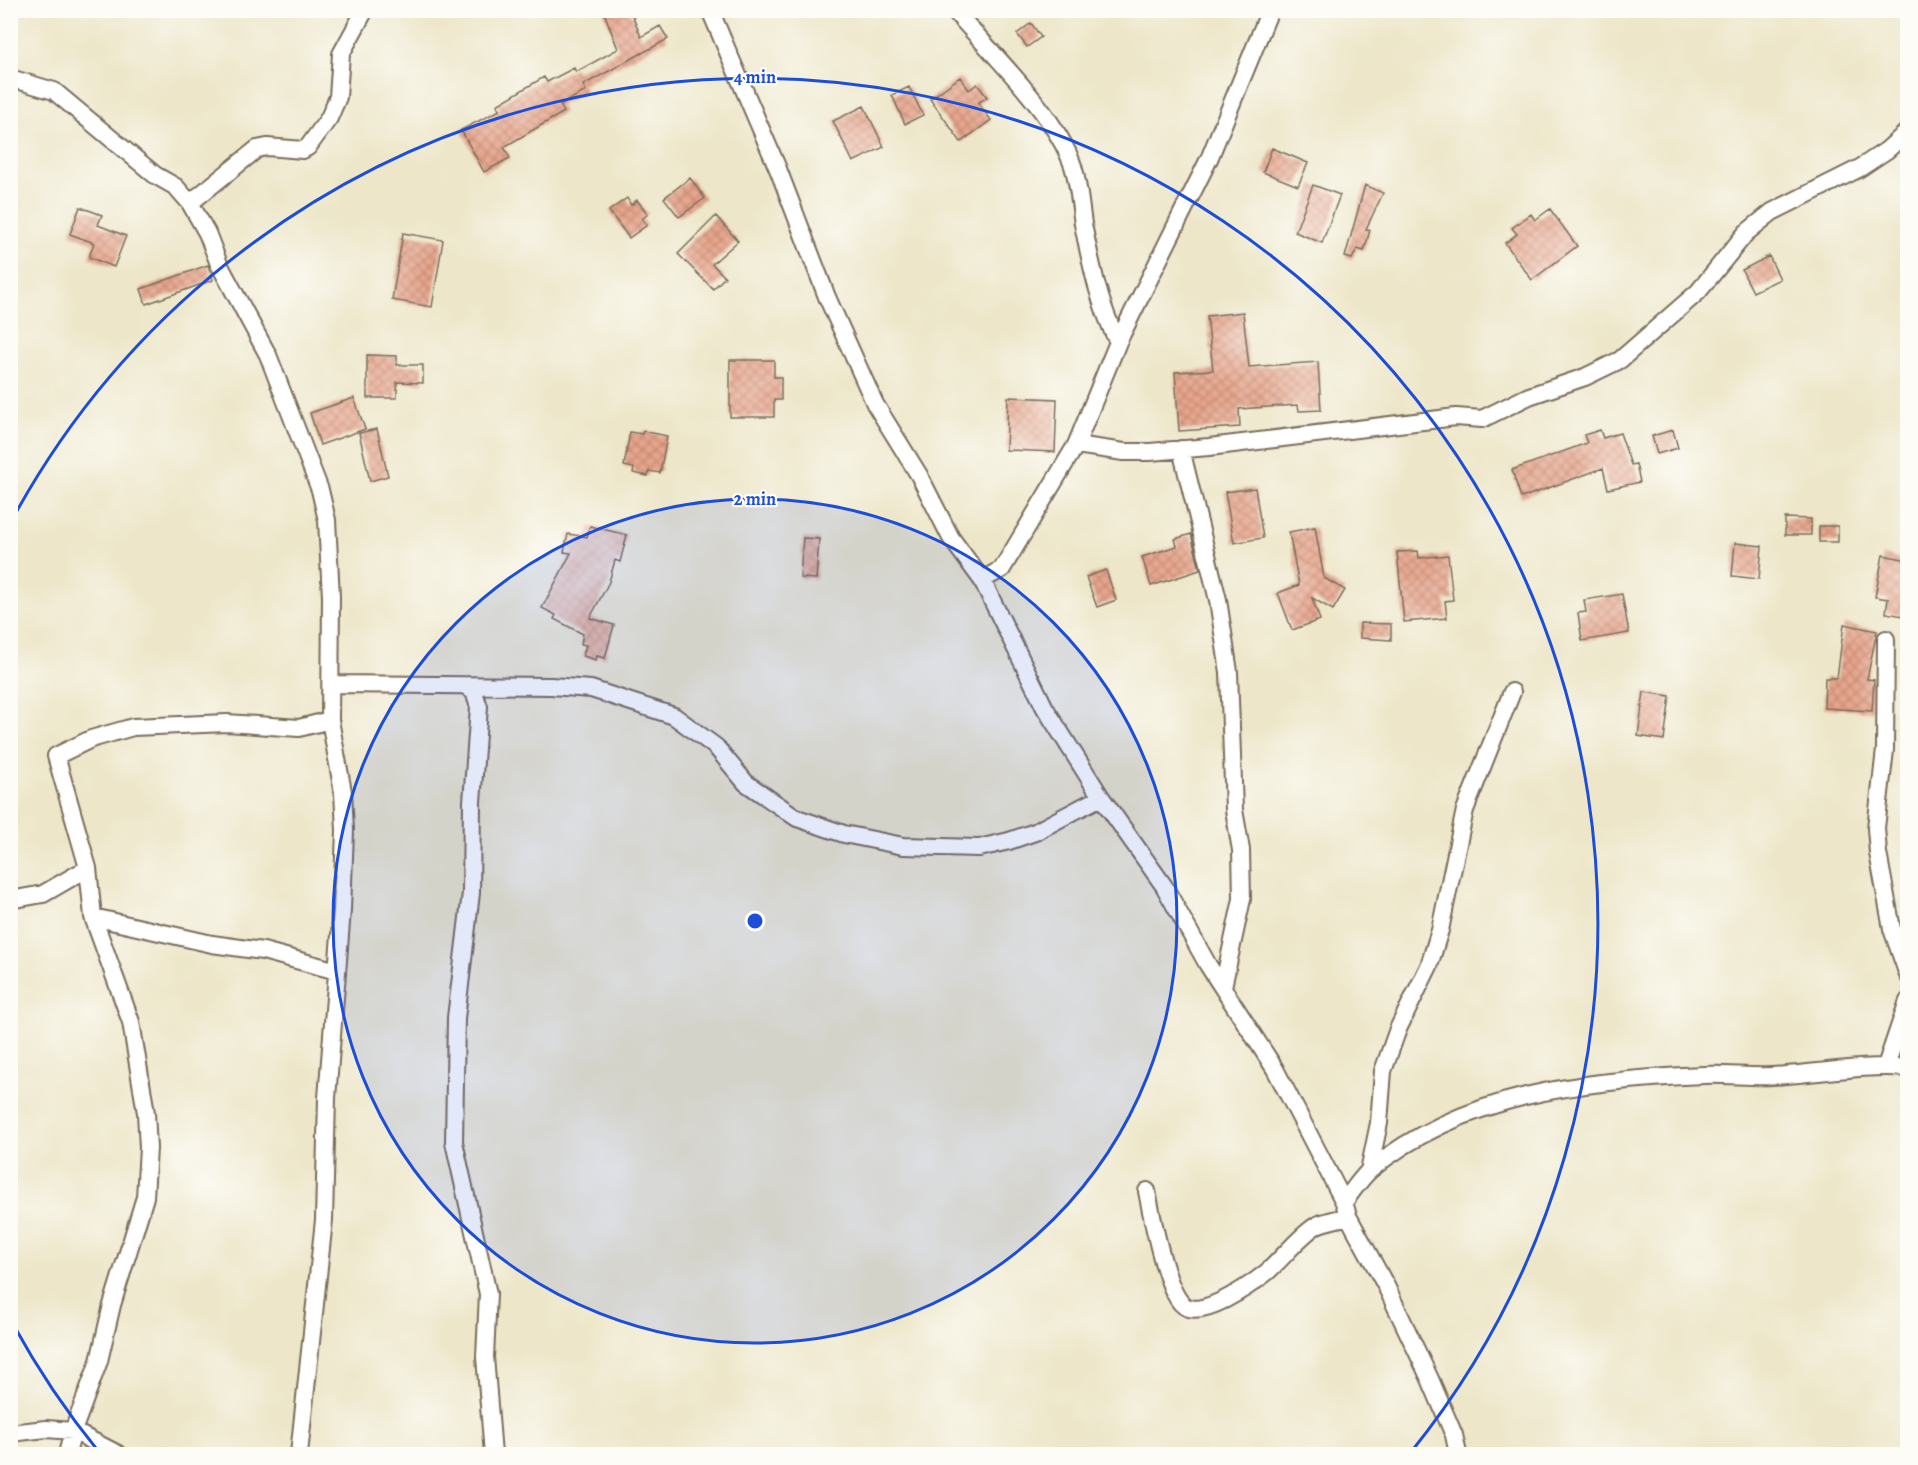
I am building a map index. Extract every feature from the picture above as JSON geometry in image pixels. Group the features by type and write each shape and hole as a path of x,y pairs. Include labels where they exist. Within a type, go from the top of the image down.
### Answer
{"street":[{"path":"190,203 257,149 267,147 297,150 308,147 329,118 338,97 341,54 366,10"},
{"path":"710,10 778,170 826,297 875,404 919,476 951,538 982,580 1045,708 1101,797 1164,886 1223,987 1275,1069 1386,1286 1454,1435 1458,1455"},
{"path":"954,10 1009,71 1061,141 1069,156 1079,188 1083,223 1106,319 1118,342"},
{"path":"982,580 1002,569 1076,445 1118,342 1209,159 1270,10"},
{"path":"10,78 54,91 155,175 176,187 190,203 207,233 219,264 268,355 320,490 327,520 332,684 330,720 343,792 345,830 327,1098 324,1220 299,1455"},
{"path":"1076,445 1124,452 1181,449 1456,417 1482,419 1538,393 1585,377 1620,360 1698,292 1746,233 1772,212 1860,168 1887,150 1908,131"},
{"path":"1181,449 1218,600 1229,672 1234,810 1241,850 1242,898 1223,987"},
{"path":"1886,639 1885,750 1876,828 1878,853 1892,929 1908,975"},
{"path":"332,684 591,689 674,716 716,747 746,783 797,818 869,840 903,846 979,848 1035,832 1101,797"},
{"path":"466,686 478,698 479,707 472,802 471,893 456,1018 454,1142 488,1294 485,1357 493,1455"},
{"path":"1147,1191 1154,1227 1174,1293 1182,1305 1193,1310 1210,1307 1252,1283 1317,1225 1346,1209 1369,1171 1379,1123 1383,1071 1398,1029 1429,966 1440,930 1465,810 1512,692"},
{"path":"67,1455 73,1431 99,1361 112,1305 131,1249 145,1197 148,1148 146,1113 131,1022 93,917 88,868 56,756 91,740 133,727 227,723 299,728 330,720"},
{"path":"10,900 43,894 88,868"},
{"path":"93,917 212,944 263,951 337,971"},
{"path":"1886,1066 1908,1001"},
{"path":"1369,1171 1423,1134 1484,1108 1544,1090 1606,1081 1706,1075 1772,1076 1886,1066 1908,1068"},
{"path":"10,1433 46,1429 73,1431 118,1455"}],"building":[{"path":"603,10 630,10 641,37 660,26 668,39 583,85 586,91 560,105 564,112 504,147 510,158 484,172 461,130 500,110 497,105 544,77 547,82 574,68 576,72 618,49"},
{"path":"1031,23 1041,37 1027,47 1017,34"},
{"path":"960,77 969,90 977,84 987,97 978,103 991,120 961,142 930,99"},
{"path":"909,87 923,115 905,124 892,95"},
{"path":"864,106 884,147 853,162 833,121"},
{"path":"1272,148 1308,163 1298,186 1263,172"},
{"path":"690,178 705,198 679,217 664,198"},
{"path":"1313,185 1340,195 1322,243 1295,232"},
{"path":"1365,185 1383,193 1366,229 1370,230 1364,251 1357,249 1352,259 1345,257"},
{"path":"627,198 631,205 637,200 648,214 642,219 647,225 629,238 609,211"},
{"path":"80,207 102,215 98,225 126,236 114,267 89,257 94,243 70,234"},
{"path":"1550,209 1577,246 1532,280 1505,243 1517,234 1512,228 1531,214 1535,220"},
{"path":"716,216 738,241 712,264 725,277 713,289 678,254"},
{"path":"403,233 443,240 432,307 392,300"},
{"path":"1769,256 1780,279 1753,292 1742,270"},
{"path":"208,265 213,280 146,304 141,289"},
{"path":"1243,312 1249,367 1318,362 1321,410 1299,411 1298,405 1239,409 1240,427 1179,431 1175,372 1213,370 1207,316"},
{"path":"367,355 397,356 397,365 423,365 423,383 397,382 397,398 367,398"},
{"path":"730,360 774,360 774,377 781,377 781,400 774,400 774,417 730,417"},
{"path":"1008,397 1057,399 1055,452 1006,450"},
{"path":"354,398 365,429 320,445 310,413"},
{"path":"377,429 388,476 370,481 359,433"},
{"path":"1600,430 1603,438 1620,433 1631,465 1636,464 1640,482 1608,489 1603,468 1521,498 1512,470 1587,443 1584,435"},
{"path":"1673,430 1678,448 1657,454 1652,436"},
{"path":"643,431 667,436 660,473 649,471 648,476 633,473 634,468 624,466 630,432 642,434"},
{"path":"1255,488 1263,538 1234,543 1225,492"},
{"path":"1785,518 1811,519 1811,535 1785,535"},
{"path":"590,526 627,535 620,562 615,560 609,582 590,618 614,625 605,658 597,656 596,660 583,656 586,645 581,644 583,634 554,619 556,615 542,608 571,553 564,552 568,534 587,537"},
{"path":"1819,526 1838,526 1838,542 1819,542"},
{"path":"1315,527 1324,578 1345,590 1333,610 1312,598 1320,620 1292,630 1278,593 1299,585 1289,532"},
{"path":"1191,534 1200,570 1151,586 1142,557 1177,546 1175,539"},
{"path":"803,538 819,539 816,579 800,578"},
{"path":"1735,543 1762,546 1759,579 1732,576"},
{"path":"1418,551 1419,558 1448,555 1453,600 1445,601 1447,618 1404,622 1397,552"},
{"path":"1883,555 1908,560 1908,603 1905,602 1903,616 1886,613 1888,599 1875,597"},
{"path":"1106,570 1116,600 1097,607 1086,577"},
{"path":"1622,594 1629,633 1582,641 1578,613 1586,612 1584,600"},
{"path":"1360,623 1391,624 1391,640 1360,638"},
{"path":"1844,624 1877,631 1867,679 1874,680 1872,711 1824,708 1825,678 1837,678"},
{"path":"1644,692 1670,696 1664,740 1638,736"}]}
